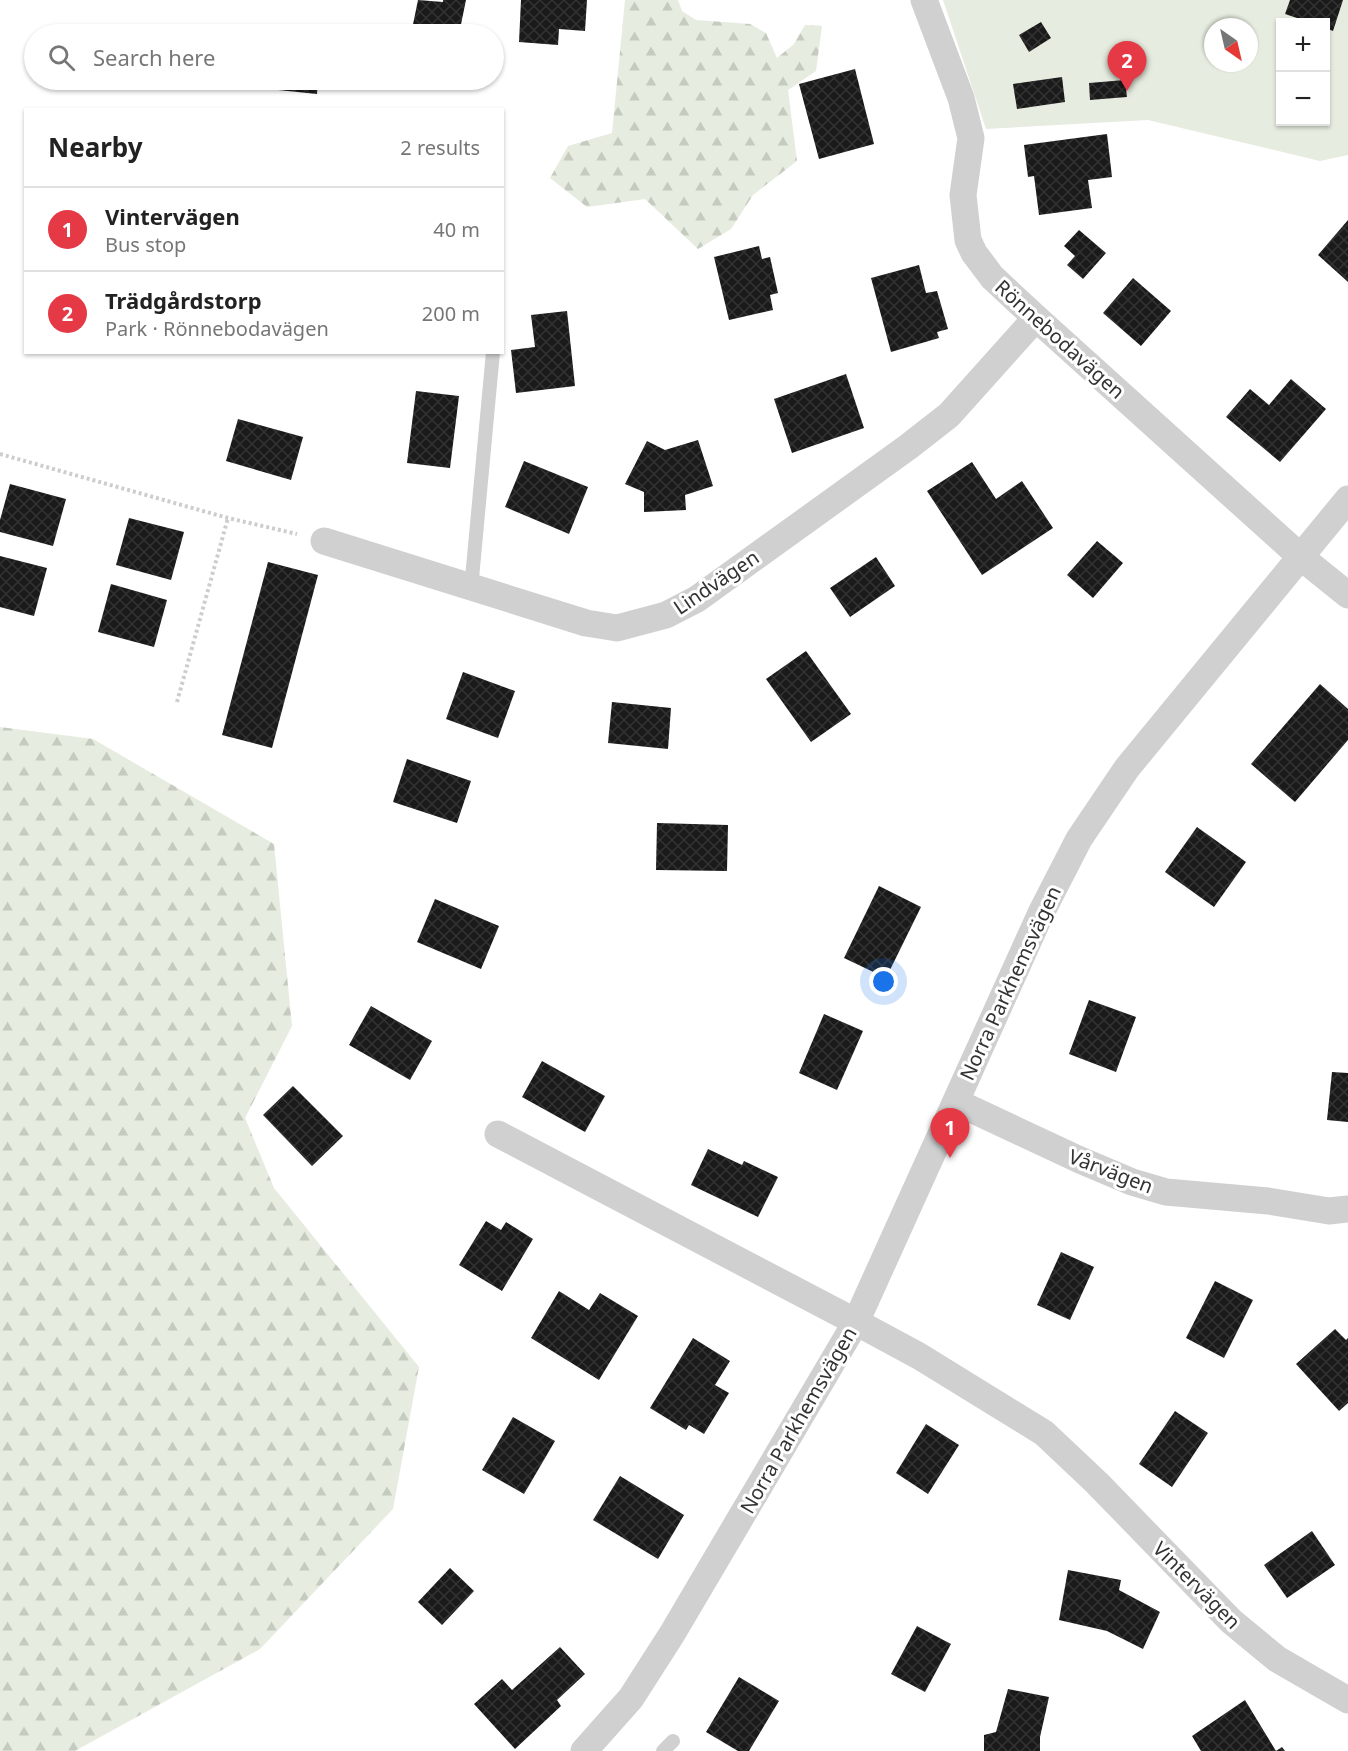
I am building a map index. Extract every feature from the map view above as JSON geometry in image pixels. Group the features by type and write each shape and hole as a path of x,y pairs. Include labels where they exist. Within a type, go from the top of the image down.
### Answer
{"street":[{"name":"Rönnebodavägen","path":"924,0 961,98 971,138 963,195 968,240 974,253 992,277 1036,318 1302,558 1348,596"},
{"name":"Lindvägen","path":"324,541 586,623 617,628 666,615 697,599 949,415 1036,318"},
{"name":"Norra Parkhemsvägen","path":"584,1751 631,1698 666,1643 856,1322 1041,913 1078,839 1127,768 1302,558 1348,499"},
{"name":"Vårvägen","path":"956,1102 1091,1165 1132,1182 1166,1192 1268,1201 1329,1211 1348,1209"},
{"name":"Vintervägen","path":"498,1134 919,1356 1044,1433 1097,1483 1231,1621 1277,1659 1348,1700"}],"lane":[{"path":"471,588 493,354"}],"path":[{"path":"0,454 228,518 324,541"},
{"path":"177,702 228,518"}],"green space":[{"path":"625,0 678,0 682,11 696,20 750,24 766,33 777,58 794,44 805,25 822,26 816,71 788,90 797,161 753,195 731,229 698,249 645,199 587,207 550,178 568,146 612,133"},
{"path":"943,0 1348,0 1348,155 1320,161 1148,120 986,129"},
{"path":"0,727 93,739 274,844 292,1026 245,1118 274,1188 419,1367 393,1509 260,1649 75,1751 0,1751"}],"building":[{"path":"418,0 443,2 443,0 466,0 461,24 413,24"},
{"path":"521,0 587,0 585,31 559,29 558,45 519,42"},
{"path":"1290,0 1343,0 1333,31 1330,30 1330,18 1297,18 1285,14"},
{"path":"1041,22 1051,38 1029,52 1019,35"},
{"path":"855,69 874,144 819,159 799,84"},
{"path":"1062,77 1065,102 1017,109 1013,84"},
{"path":"1125,80 1127,97 1090,100 1089,83"},
{"path":"278,90 317,90 317,94"},
{"path":"1107,134 1112,177 1088,180 1092,208 1039,215 1034,176 1028,177 1024,145"},
{"path":"1348,220 1348,282 1318,255"},
{"path":"1079,230 1106,253 1083,279 1067,265 1075,256 1064,246"},
{"path":"759,246 762,259 770,257 778,293 770,295 773,310 729,320 714,257"},
{"path":"919,265 926,293 937,291 948,329 937,332 939,338 891,352 871,278"},
{"path":"1133,278 1171,311 1141,346 1103,313"},
{"path":"567,311 575,386 516,393 511,350 535,347 531,315"},
{"path":"846,374 864,428 792,453 774,399"},
{"path":"1291,379 1326,409 1280,462 1226,417 1250,389 1269,405"},
{"path":"416,391 459,396 450,468 407,463"},
{"path":"238,419 303,437 291,480 226,461"},
{"path":"698,440 713,486 685,495 686,510 644,512 644,492 625,484 647,441 665,450"},
{"path":"524,461 588,487 569,534 505,507"},
{"path":"972,462 996,499 1022,481 1053,528 982,575 927,491"},
{"path":"10,484 66,499 53,546 0,532 0,520"},
{"path":"129,518 184,532 171,580 116,565"},
{"path":"1097,541 1123,563 1093,598 1067,575"},
{"path":"0,556 47,568 34,616 0,607"},
{"path":"876,557 895,586 850,617 830,588"},
{"path":"268,562 318,575 272,748 222,735"},
{"path":"111,584 167,600 154,647 98,632"},
{"path":"806,651 851,714 811,742 766,679"},
{"path":"463,672 515,691 498,738 446,719"},
{"path":"1320,684 1348,709 1348,740 1295,802 1251,764"},
{"path":"612,702 671,708 668,749 608,743"},
{"path":"407,759 471,781 457,823 393,802"},
{"path":"657,823 728,825 727,871 656,870"},
{"path":"1197,827 1246,862 1214,907 1165,872"},
{"path":"879,886 921,907 886,978 844,958"},
{"path":"435,899 499,926 481,969 417,942"},
{"path":"1089,1000 1136,1017 1116,1072 1069,1054"},
{"path":"371,1006 432,1041 410,1080 349,1045"},
{"path":"824,1014 863,1031 837,1090 799,1073"},
{"path":"542,1061 605,1096 585,1132 522,1097"},
{"path":"1332,1072 1348,1073 1348,1122 1327,1120"},
{"path":"293,1086 343,1136 312,1166 263,1115"},
{"path":"708,1149 742,1165 744,1161 778,1177 758,1217 691,1185"},
{"path":"486,1221 501,1230 506,1222 533,1239 502,1291 459,1265"},
{"path":"1061,1252 1094,1267 1070,1320 1037,1305"},
{"path":"1215,1281 1253,1300 1224,1358 1186,1338"},
{"path":"559,1291 589,1310 600,1293 638,1316 599,1380 531,1338"},
{"path":"1335,1329 1346,1340 1348,1338 1348,1403 1339,1411 1296,1364"},
{"path":"693,1338 730,1361 715,1385 729,1393 704,1434 689,1425 686,1430 650,1408"},
{"path":"1175,1411 1208,1433 1172,1487 1139,1464"},
{"path":"513,1417 555,1441 524,1494 482,1470"},
{"path":"926,1424 959,1445 928,1494 896,1473"},
{"path":"620,1476 684,1515 658,1559 593,1520"},
{"path":"1312,1531 1335,1565 1287,1598 1264,1565"},
{"path":"450,1568 474,1591 442,1625 418,1602"},
{"path":"1068,1570 1121,1580 1119,1590 1160,1612 1143,1649 1107,1631 1059,1620"},
{"path":"917,1626 951,1644 925,1692 891,1674"},
{"path":"560,1647 585,1674 557,1700 561,1706 515,1749 474,1704 502,1679 512,1690"},
{"path":"739,1677 779,1701 749,1751 738,1751 706,1732"},
{"path":"1008,1689 1049,1697 1040,1737 1040,1751 984,1751 984,1735 996,1732"},
{"path":"1245,1700 1276,1751 1201,1751 1192,1736"}],"place":[{"name":"Trädgårdstorp","path":"1127,91"},
{"name":"Vintervägen","path":"950,1158"}]}
